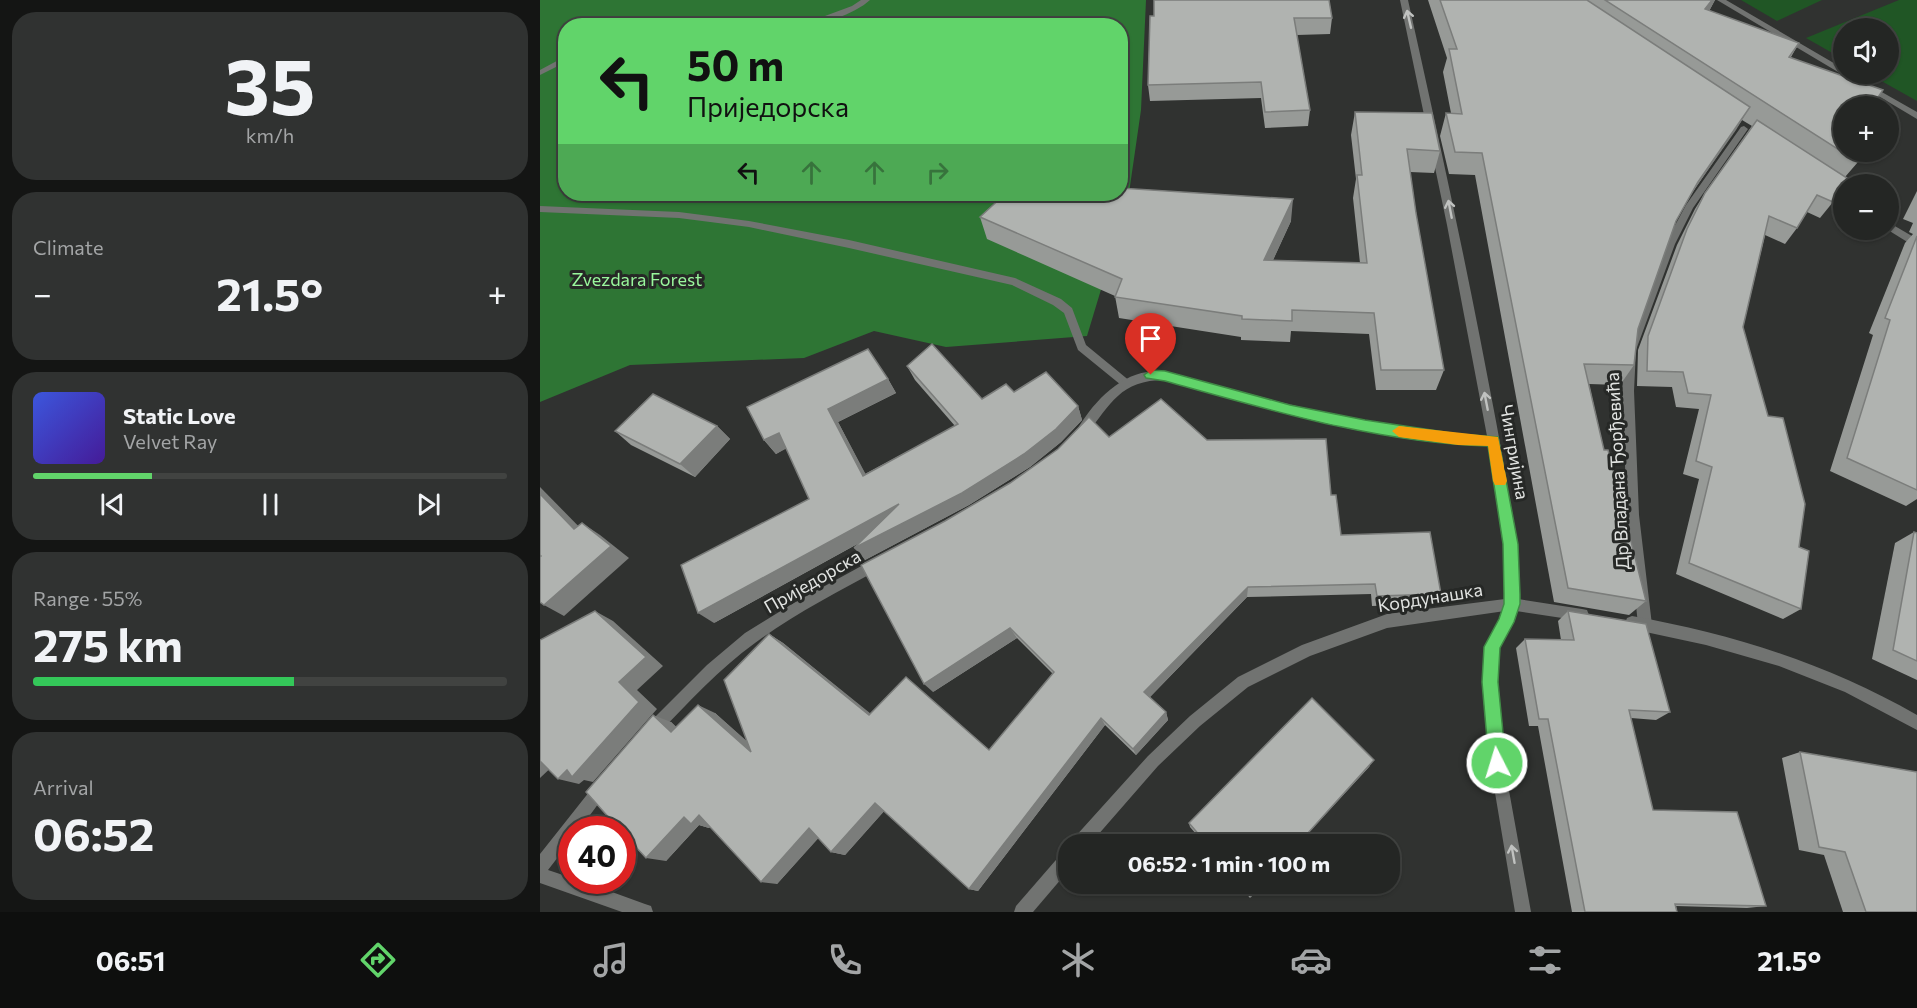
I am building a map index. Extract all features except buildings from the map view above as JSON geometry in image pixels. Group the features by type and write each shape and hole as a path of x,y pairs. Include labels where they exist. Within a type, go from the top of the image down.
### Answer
{"street":[{"path":"826,18 855,8 866,0"},
{"name":"Чингријина","path":"1404,0 1444,179 1494,441 1511,544 1512,604 1506,622 1492,647 1490,682 1497,763 1523,912"},
{"path":"1721,0 1833,66"},
{"path":"540,73 558,63"},
{"path":"1863,84 1917,116"},
{"name":"Др Владана Ђорђевића","path":"1645,625 1633,515 1628,391 1631,350 1673,236 1689,207 1744,129"},
{"path":"540,209 679,216 749,224 1015,282 1057,302 1068,310 1082,347 1125,382"},
{"path":"1899,232 1917,244"},
{"path":"1074,440 1125,382 1138,376 1165,376 1333,420 1430,436 1494,441"},
{"name":"Приједорска","path":"647,735 706,674 749,639 783,616 884,560"},
{"name":"Кордунашка","path":"1089,834 1153,760 1195,721 1243,682 1307,650 1387,621 1512,604 1599,618"},
{"path":"1622,621 1730,644 1817,672 1917,723"},
{"path":"540,867 608,780"},
{"path":"1022,912 1058,871"},
{"path":"540,875 645,912"}],"green space":[{"name":"Zvezdara Forest","path":"540,0 1146,0 1141,110 1128,200 1128,18 558,18 558,201 1128,201 1087,336 946,347 874,331 804,358 630,365 540,402"},
{"path":"1741,0 1822,0 1777,21"},
{"path":"1899,0 1917,0 1917,101 1887,84 1899,84 1899,18 1855,18"},
{"path":"1833,27 1833,53 1806,38"}],"slow traffic":[{"path":"1399,431 1458,440 1494,441 1500,481"}],"route":[{"path":"1151,375 1165,376 1290,410 1365,426 1458,440 1494,441 1511,544 1512,594 1512,604 1506,622 1492,647 1490,682 1497,763"}]}
